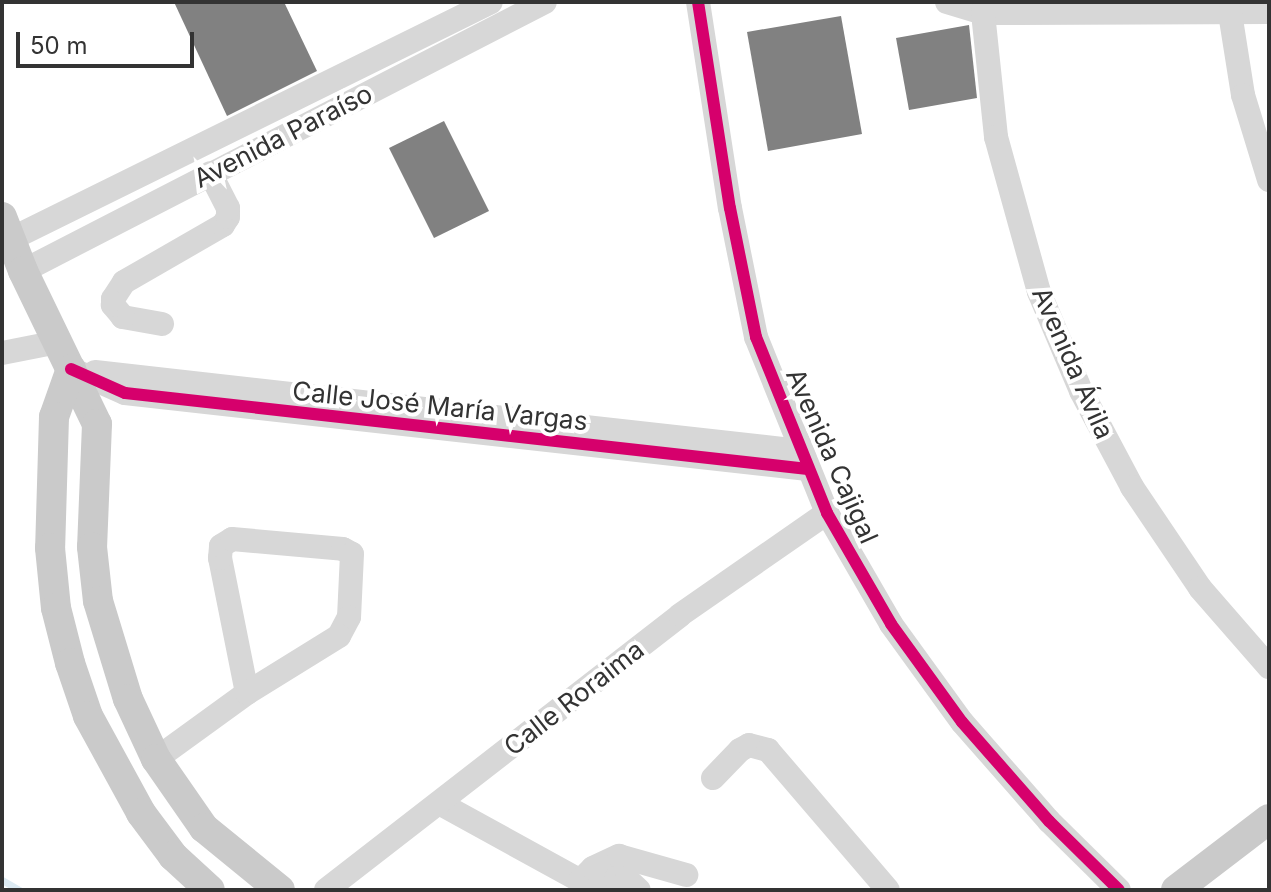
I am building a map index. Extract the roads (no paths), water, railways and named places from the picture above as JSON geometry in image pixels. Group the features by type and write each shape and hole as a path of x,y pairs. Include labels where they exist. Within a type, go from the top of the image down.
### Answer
{"main road":[{"path":"6,228 23,271 97,424 92,547 98,601 128,699 156,759 204,828 280,890"},
{"path":"71,369 54,417 50,548 56,608 70,663 88,716 141,813 173,856 210,890"},
{"path":"1176,890 1269,819"}],"street":[{"name":"Avenida Paraíso","path":"6,228 491,2"},
{"name":"Avenida Paraíso","path":"23,271 545,2"},
{"name":"Avenida Cajigal","path":"698,2 730,208 756,337 827,513 891,624 962,722 1049,821 1119,890"},
{"path":"947,2 984,7 1269,12"},
{"name":"Avenida Ávila","path":"984,7 996,137 1039,292 1081,391 1132,487 1200,588 1269,667"},
{"path":"1230,13 1243,95 1269,180"},
{"path":"162,324 123,317 113,305 113,299 124,282 223,225 228,217 228,208 210,173"},
{"path":"2,353 58,342"},
{"name":"Calle José María Vargas","path":"71,369 443,419 804,460"},
{"name":"Calle Roraima","path":"333,888 680,615 827,513"},
{"path":"156,759 247,693 326,645 345,628 349,617 352,554 343,549 232,539 221,546 220,558 247,693"},
{"path":"713,778 749,745 768,750 888,890"},
{"path":"439,803 593,887 616,878 627,879 639,890"},
{"path":"593,887 593,868 619,856 686,875"}],"waterway":[{"path":"2,880 19,890"}]}
